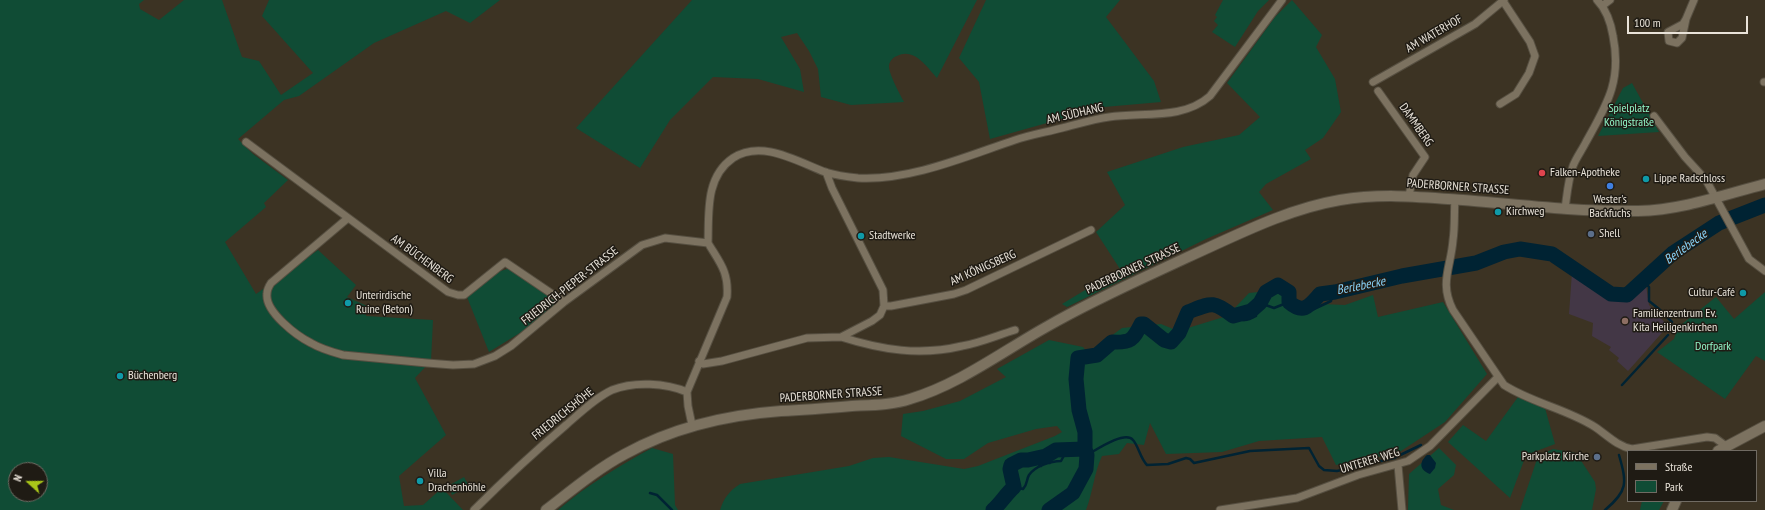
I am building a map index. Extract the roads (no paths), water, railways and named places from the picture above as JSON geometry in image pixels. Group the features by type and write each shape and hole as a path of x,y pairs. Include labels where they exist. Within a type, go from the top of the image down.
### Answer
{"main road":[{"name":"PADERBORNER STRASSE","path":"546,510 585,479 624,454 661,436 692,426 744,415 883,404 908,400 947,385 1084,306 1213,246 1307,207 1368,196 1409,196 1565,209 1640,211 1680,207 1716,199 1765,184"},
{"path":"1722,448 1765,426"}],"street":[{"name":"AM SÜDHANG","path":"708,244 711,188 722,168 734,158 749,152 772,152 826,172 857,178 895,176 923,170 1016,139 1109,117 1155,114 1191,109 1210,96 1282,0"},
{"name":"AM WATERHOF","path":"1373,82 1475,24 1503,0 1530,42 1535,56 1529,73 1516,94 1500,104"},
{"path":"1565,209 1573,166 1604,109 1612,91 1616,73 1617,54 1612,29 1600,3 1610,0"},
{"path":"1686,19 1682,38 1679,42 1674,44 1669,41 1668,32 1683,24 1694,0"},
{"name":"DAMMBERG","path":"1378,91 1424,157 1413,175 1409,196"},
{"path":"1654,116 1685,157 1706,180 1749,259 1765,271"},
{"name":"AM BÜCHENBERG","path":"246,142 448,292 464,295 505,262 564,302"},
{"path":"826,172 832,188 883,290 884,306 880,315 872,321 841,337"},
{"path":"1455,199 1454,240 1446,275 1448,299 1504,385 1514,392 1551,406 1589,424 1621,445 1632,449 1707,437 1715,438 1722,448"},
{"name":"FRIEDRICH-PIEPER-STRASSE","path":"348,218 271,283 267,292 270,307 281,320 309,342 331,352 343,355 454,365 474,364 494,356 511,346 564,302 642,245 665,238 708,244"},
{"name":"AM KÖNIGSBERG","path":"884,306 933,298 966,290 1091,230"},
{"path":"692,426 687,392 727,297 728,287 727,275 708,244"},
{"path":"699,361 703,364 722,361 807,338 841,337 875,347 901,351 916,351 962,346 1015,330"},
{"name":"UNTERER WEG","path":"1220,510 1297,498 1358,475 1408,461 1430,446 1498,377"},
{"name":"FRIEDRICHSHÖHE","path":"474,510 519,465 578,414 613,390 636,385 660,385 675,387 687,392"},
{"path":"1398,465 1402,510"}],"water":[{"path":"1427,455 1430,455 1436,463 1435,468 1430,474 1421,466"}],"waterway":[{"name":"Berlebecke","path":"1049,510 1073,493 1086,469 1087,455 1085,449 1085,432 1079,410 1076,379 1078,358 1097,355 1112,342 1123,342 1131,339 1136,334 1141,324 1144,324 1164,340 1171,342 1179,333 1188,312 1207,305 1216,305 1221,307 1233,316 1251,311 1260,303 1266,292 1278,285 1289,292 1289,302 1294,306 1303,308 1310,305 1320,294 1335,292 1402,276 1476,263 1504,252 1520,249 1552,254 1611,294 1627,295 1673,253 1719,223 1765,205"},
{"path":"1643,280 1649,287 1649,301 1672,322"},
{"path":"1308,307 1314,309 1331,301 1333,292"},
{"path":"1260,303 1274,308 1289,302"},
{"path":"1233,316 1242,320 1250,319 1256,316 1253,308"},
{"path":"1622,385 1668,335"},
{"path":"1087,455 1103,445 1124,437 1133,440 1147,465 1168,464 1186,458 1190,459 1194,463 1250,451 1309,448 1319,466 1324,470 1337,471 1394,458 1421,445"},
{"name":"Berlebecke","path":"993,510 1014,487 1010,469 1011,465 1021,460 1046,456 1056,450 1085,449"},
{"path":"1014,487 1023,489 1029,475 1035,469 1053,462 1061,461 1067,450"},
{"path":"1049,455 1050,463"},
{"path":"1605,510 1622,492 1624,486 1619,455"},
{"path":"1032,459 1041,466"},
{"path":"650,493 657,495 672,510"}],"place":[{"name":"Falken-Apotheke","path":"1542,173"},
{"name":"Lippe Radschloss","path":"1646,179"},
{"name":"Wester's Backfuchs","path":"1610,186"},
{"name":"Kirchweg","path":"1498,212"},
{"name":"Shell","path":"1591,234"},
{"name":"Stadtwerke","path":"861,236"},
{"name":"Cultur-Café","path":"1743,293"},
{"name":"Unterirdische Ruine (Beton)","path":"348,303"},
{"name":"Familienzentrum Ev. Kita Heiligenkirchen","path":"1625,321"},
{"name":"Büchenberg","path":"120,376"},
{"name":"Parkplatz Kirche","path":"1597,457"},
{"name":"Villa Drachenhöhle","path":"420,481"}],"park label":[{"name":"Spielplatz Königstraße","path":"1629,116"},
{"name":"Dorfpark","path":"1713,347"}]}
